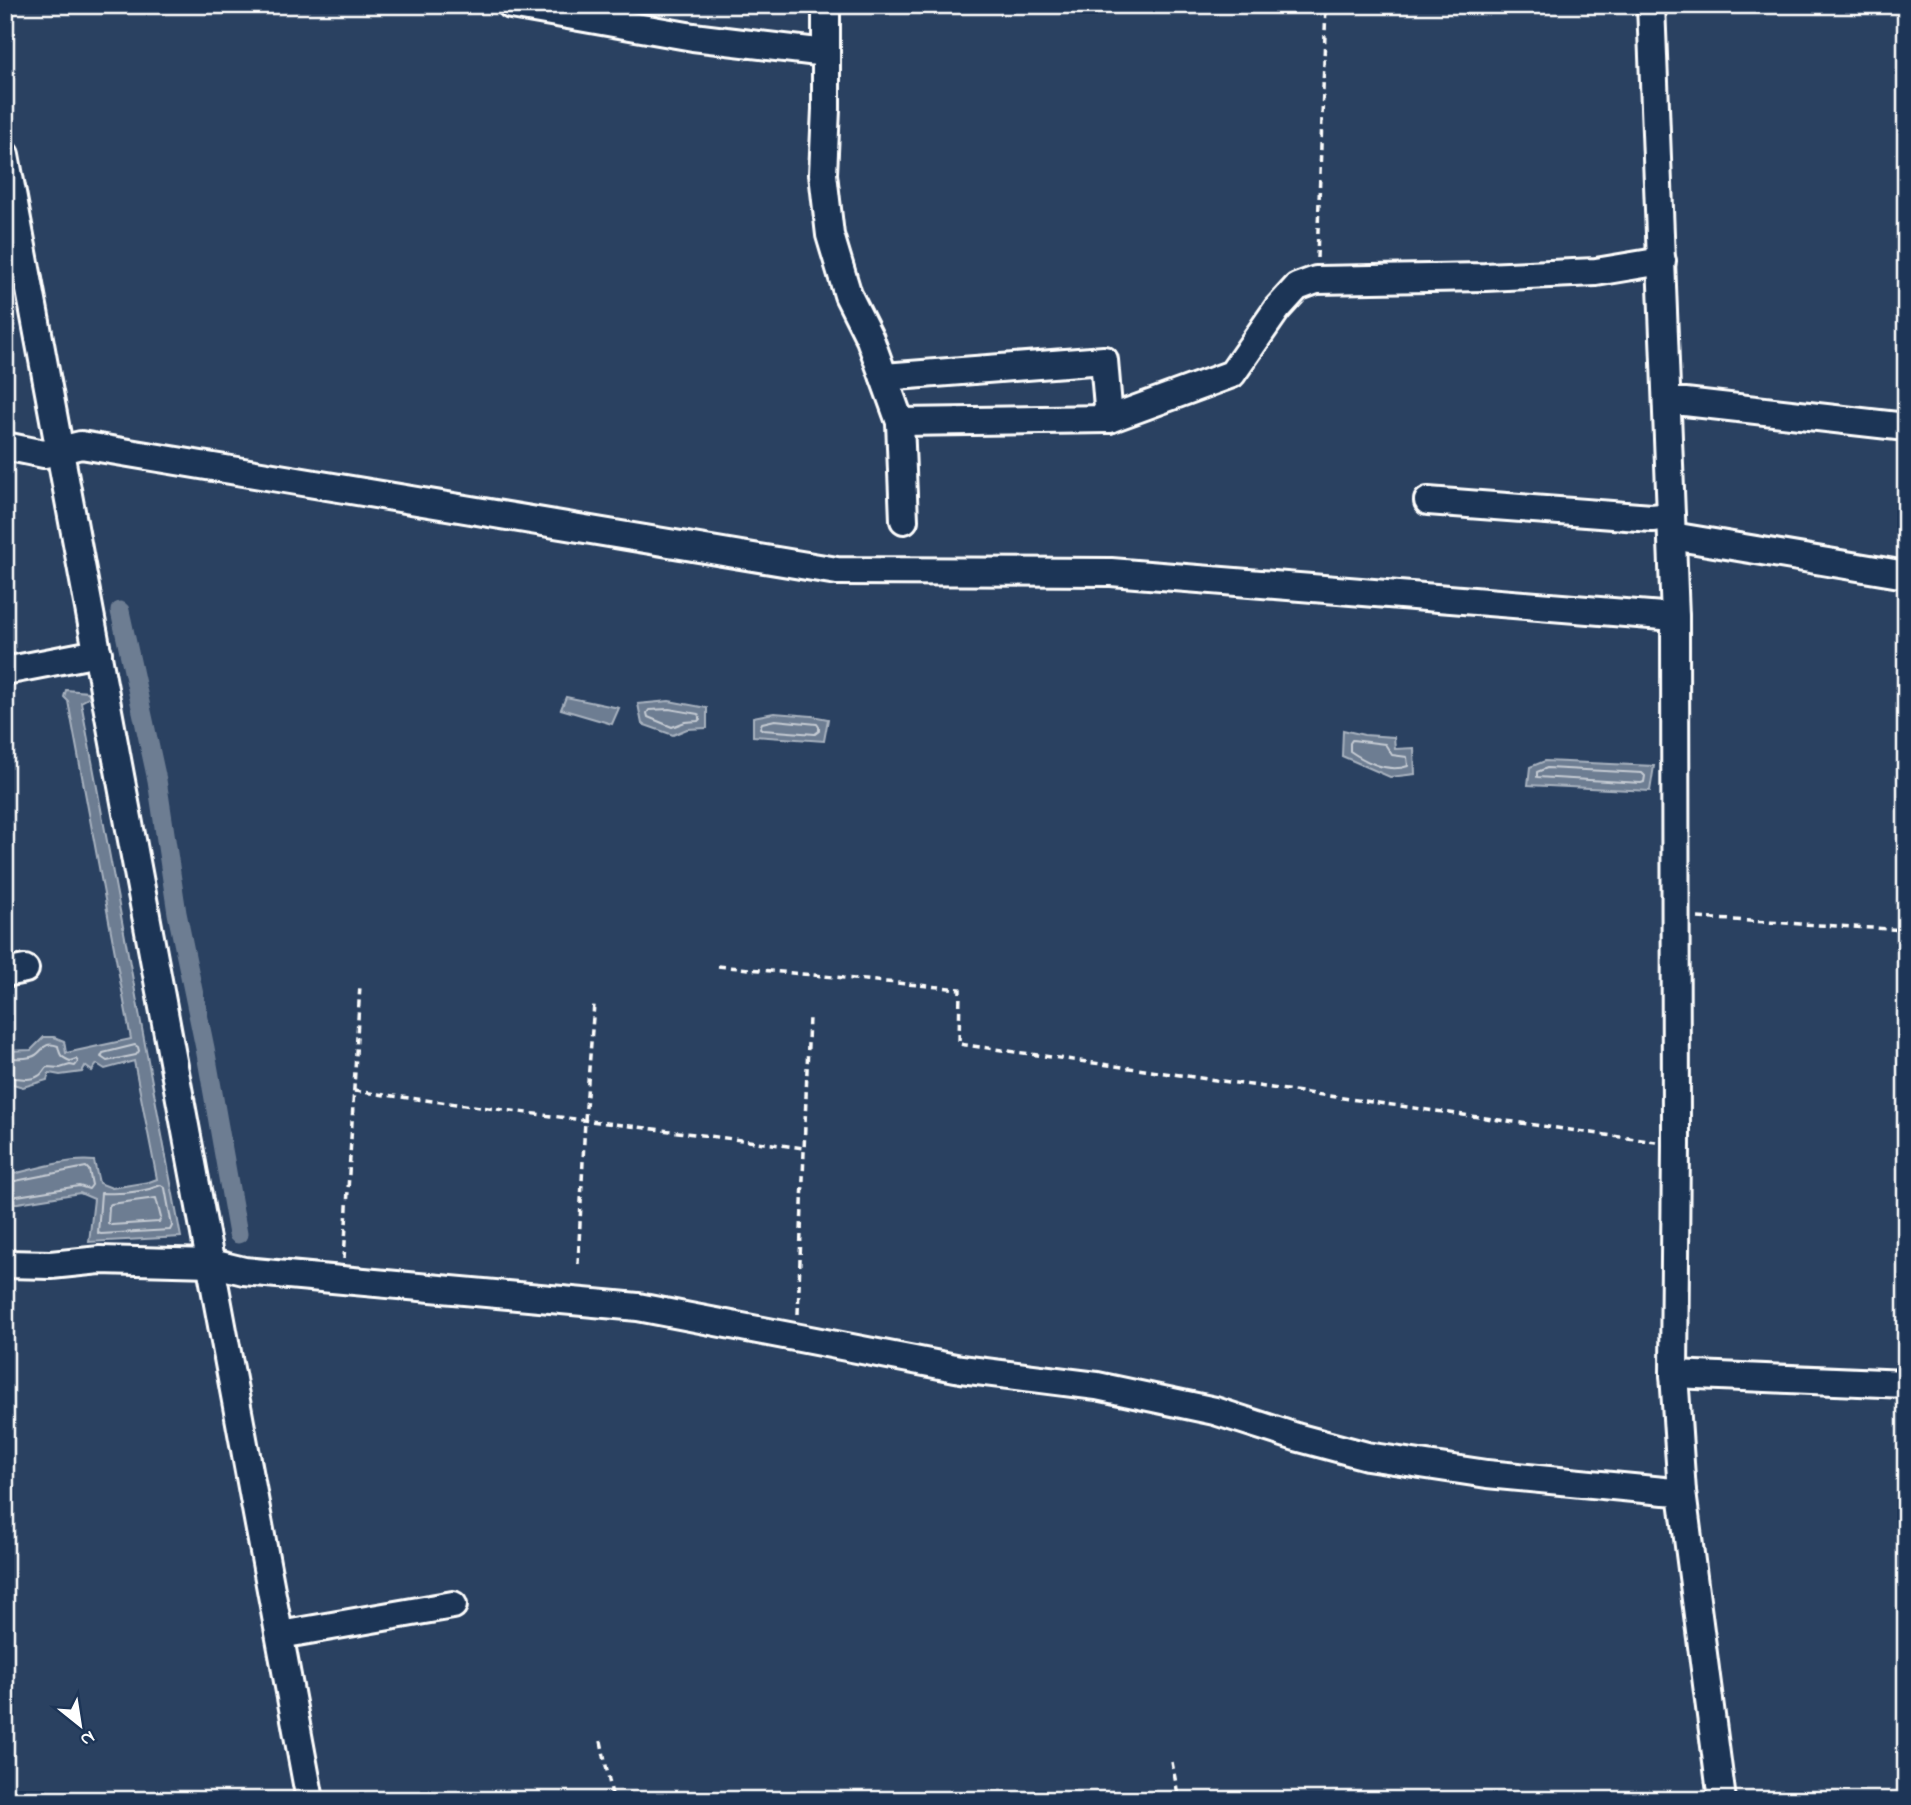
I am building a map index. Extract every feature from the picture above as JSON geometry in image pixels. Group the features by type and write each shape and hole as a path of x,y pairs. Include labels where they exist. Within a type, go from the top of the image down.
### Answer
{"street":[{"path":"511,5 693,37 826,53"},
{"path":"826,5 823,174 830,235 848,295 870,339 900,422 904,520"},
{"path":"1651,5 1675,617 1674,1374 1682,1492 1722,1800"},
{"path":"5,155 310,1800"},
{"path":"900,422 1110,419 1232,374 1277,309 1297,287 1316,280 1596,272 1662,261"},
{"path":"884,377 1104,360 1110,419"},
{"path":"1667,402 1906,427"},
{"path":"5,446 44,454 81,445 837,571 1111,572 1675,617"},
{"path":"1428,501 1652,518 1672,526 1906,575"},
{"path":"5,671 98,653"},
{"path":"5,1264 51,1265 100,1261 211,1263 244,1271 638,1307 961,1369 1097,1386 1215,1411 1367,1456 1487,1474 1682,1492"},
{"path":"1674,1374 1906,1384"},
{"path":"280,1634 453,1605"}],"path":[{"path":"1316,280 1326,5"},
{"path":"1675,916 1906,930"},
{"path":"718,966 960,989 959,1044 1676,1144"},
{"path":"342,1280 360,985"},
{"path":"578,1264 594,1004"},
{"path":"797,1337 809,1016"},
{"path":"354,1091 804,1148"},
{"path":"601,1741 613,1800"},
{"path":"1172,1762 1179,1800"}],"water":[{"path":"66,690 88,692 90,697 81,702 181,1237 89,1242 94,1199 80,1193 5,1205 5,1176 61,1163 94,1161 99,1183 112,1188 157,1179 134,1061 105,1069 97,1064 92,1071 85,1066 82,1072 60,1075 49,1073 47,1080 23,1087 5,1085 5,1051 31,1050 44,1037 64,1041 66,1053 131,1039 68,701 64,697"},
{"path":"566,697 619,708 612,724 561,709"},
{"path":"669,701 707,708 707,728 687,729 673,735 642,724 638,704"},
{"path":"774,713 828,719 824,741 753,736 753,717"},
{"path":"1343,730 1394,737 1395,749 1414,748 1415,774 1390,777 1342,756"},
{"path":"1545,761 1654,766 1650,791 1528,785 1530,767"}],"waterway":[{"path":"120,611 157,780 177,913 205,1048 238,1234"}]}
